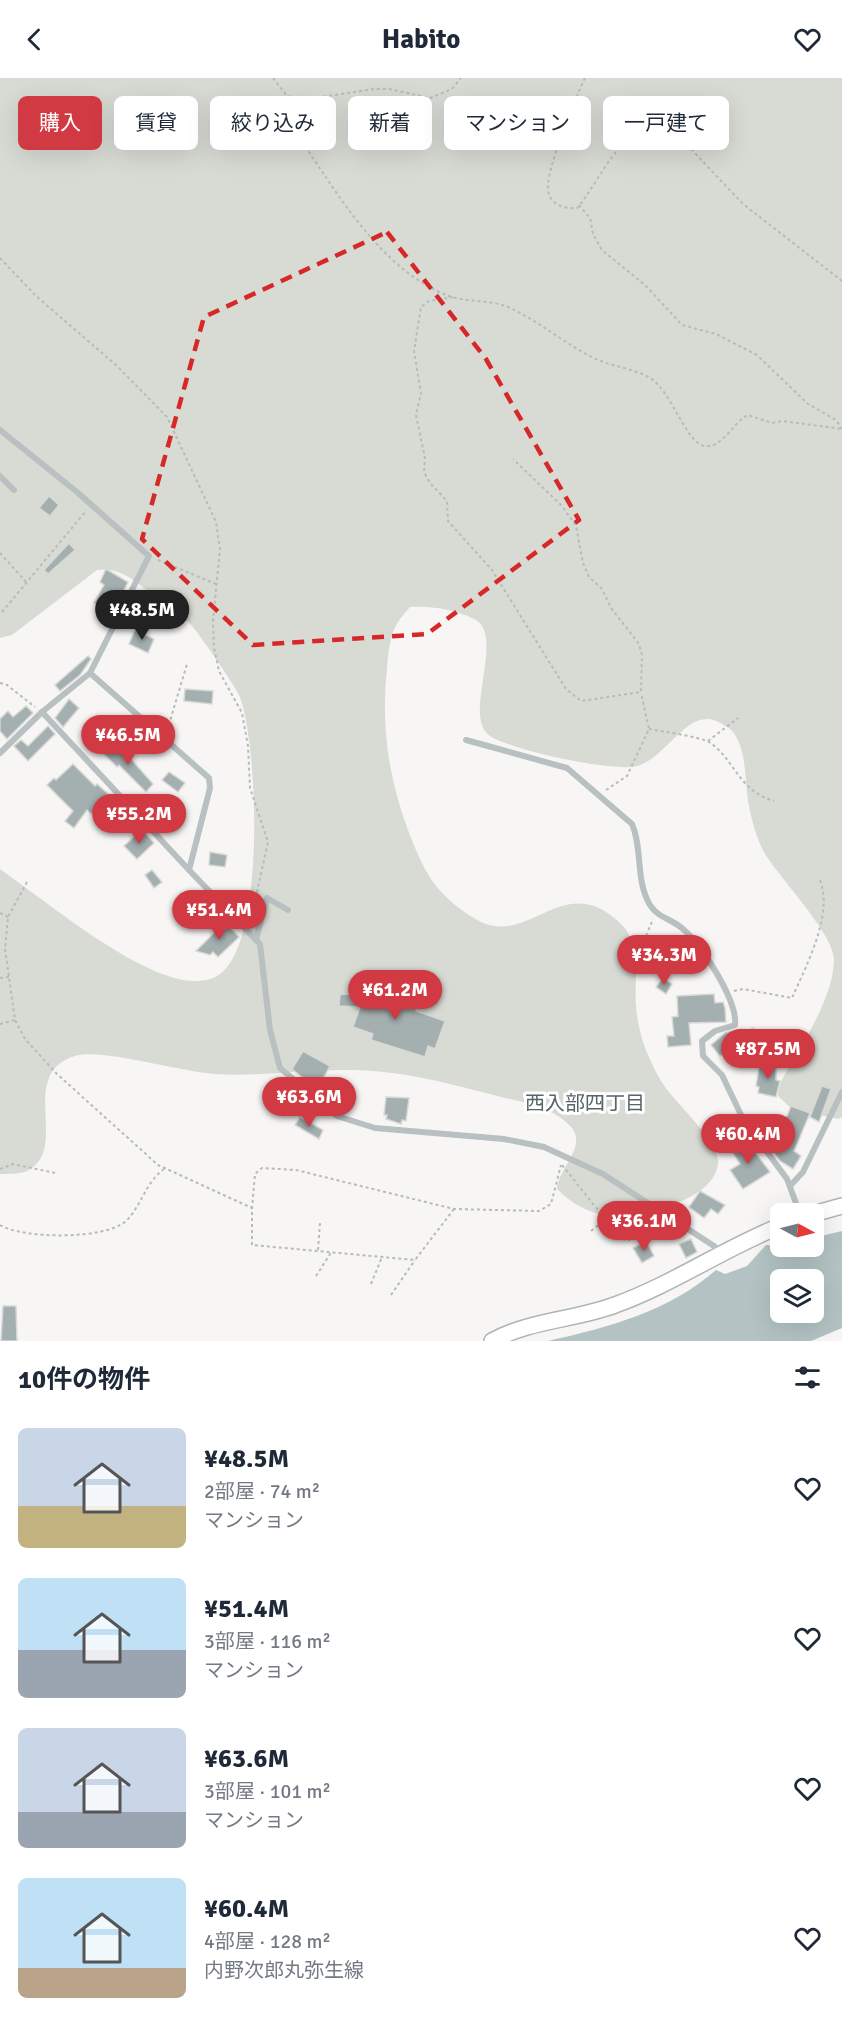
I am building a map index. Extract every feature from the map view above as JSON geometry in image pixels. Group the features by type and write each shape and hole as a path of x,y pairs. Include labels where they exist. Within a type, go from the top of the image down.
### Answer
{"main road":[{"path":"824,1211 842,1206"},
{"path":"492,1341 528,1326 613,1306 660,1288 720,1253 770,1230"}],"street":[{"path":"0,430 92,505 149,556 90,673 42,712 0,753"},
{"path":"0,476 14,490"},
{"path":"90,673 209,778 210,788 189,870"},
{"path":"42,712 260,944 270,1029 280,1068 337,1116 375,1128 528,1142 603,1174 714,1246 720,1253"},
{"path":"466,740 567,768 632,824 636,832 643,885 648,903 657,914 681,926 698,943 727,994 736,1018 735,1025 715,1031 702,1041 700,1047 704,1056 722,1075 743,1119 777,1163 790,1186 796,1203"},
{"path":"256,940 267,898 288,910"},
{"path":"790,1186 803,1172 842,1092"}],"path":[{"path":"273,78 287,96"},
{"path":"336,96 389,89 430,98 452,89 461,78"},
{"path":"585,78 552,165 547,188 557,204 566,208 577,208 603,165 621,145 645,128 656,124 665,126 674,131 743,204 842,281"},
{"path":"310,150 320,169 369,237 420,281 453,297"},
{"path":"579,205 590,219 593,234 602,250 646,286 682,325 716,334 757,355 808,404 836,420 842,429 782,421 772,423 748,415 741,418 718,443 707,446 699,444 684,426 679,413 661,386 648,377 592,357 508,307 487,301 453,297 429,302 421,307 414,351 421,393 416,415 425,458 424,472 447,501 448,520 492,570 566,689 581,701 641,692"},
{"path":"0,258 36,296 117,366 167,417 216,522 220,549 213,648 219,671 242,713 248,746 250,788 268,842 252,910 250,934"},
{"path":"513,459 562,506 576,526 583,563 589,577 602,589 611,608 639,644 642,656 641,692 649,729 627,777 599,795"},
{"path":"2,612 92,505"},
{"path":"0,553 27,583"},
{"path":"149,556 216,584"},
{"path":"164,739 187,664"},
{"path":"0,683 7,685 42,712"},
{"path":"708,741 738,718"},
{"path":"649,729 708,741 742,782 761,797 774,801"},
{"path":"727,994 743,989 792,998 818,938 824,888 819,878"},
{"path":"27,882 8,917 4,949 15,1020 25,1039 57,1074 164,1169 252,1208"},
{"path":"0,913 8,917"},
{"path":"637,958 645,933 657,914"},
{"path":"0,978 9,977"},
{"path":"0,1024 15,1020"},
{"path":"415,1260 252,1245 255,1174 262,1168 296,1170 454,1209 546,1209 551,1204 564,1157"},
{"path":"0,1169 13,1164 42,1168 55,1173"},
{"path":"562,1165 621,1239 629,1240 653,1206"},
{"path":"0,1225 10,1231 94,1234 126,1220 151,1178 164,1169"},
{"path":"392,1295 415,1260 454,1209"},
{"path":"591,1231 605,1220"},
{"path":"318,1250 320,1223"},
{"path":"316,1276 333,1251"},
{"path":"371,1284 383,1256"}],"highlighted area":[{"path":"387,232 486,359 579,520 427,634 253,645 142,539 204,317"}],"shaded area":[{"path":"0,78 842,78 842,1117 838,1119 792,1109 778,1096 783,1079 827,995 834,959 825,936 765,854 760,843 753,825 747,797 741,749 733,732 709,719 698,721 687,727 644,764 631,767 600,765 559,758 502,742 490,736 483,727 480,715 486,652 486,637 482,626 478,621 453,611 410,607 398,622 390,644 385,690 386,730 395,790 425,870 449,899 481,922 499,926 516,924 565,905 582,904 600,909 620,923 632,941 634,951 637,1012 644,1045 665,1087 713,1147 718,1165 714,1177 696,1194 684,1200 635,1214 602,1215 574,1203 557,1189 562,1173 574,1150 575,1135 571,1127 557,1115 529,1104 445,1083 388,1072 333,1070 214,1074 87,1054 75,1056 58,1065 49,1078 45,1094 45,1146 39,1160 27,1171 0,1174 0,869 94,937 147,968 172,977 194,981 211,979 220,974 235,955 245,924 251,885 254,798 251,757 240,697 192,626 129,577 106,569 97,570 12,635 0,638"},
{"path":"842,1231 842,1328 811,1341 548,1341 593,1330 658,1307 698,1285 716,1270 725,1274 747,1266 766,1245 770,1246 770,1257 824,1257 824,1235"}],"building":[{"path":"49,496 59,505 50,516 39,508"},
{"path":"69,543 75,550 48,574 44,570"},
{"path":"106,569 128,582 112,614 94,603 104,585 100,582"},
{"path":"135,630 154,639 148,653 129,644"},
{"path":"88,656 91,659 80,675 60,691 55,685"},
{"path":"185,689 213,691 212,704 184,701"},
{"path":"69,699 79,708 63,727 55,718"},
{"path":"26,706 33,713 7,739 0,731 0,719 8,711 13,717"},
{"path":"48,726 55,734 28,761 14,746 21,740 28,746"},
{"path":"116,742 153,784 146,792 119,765 117,767 104,754"},
{"path":"73,764 95,786 97,784 128,812 119,820 102,802 91,814 87,810 74,828 65,821 73,811 47,785"},
{"path":"169,772 185,783 178,792 162,780"},
{"path":"174,799 183,808 171,820 162,812"},
{"path":"139,832 141,835 144,832 154,843 137,859 124,846"},
{"path":"210,852 227,855 225,867 209,865"},
{"path":"152,870 162,882 154,888 145,875"},
{"path":"225,922 239,937 218,957 213,952 210,955 196,951"},
{"path":"663,978 672,984 666,994 656,987"},
{"path":"395,991 420,999 416,1011 445,1021 435,1049 428,1046 425,1057 371,1040 373,1034 353,1027 360,1007 339,1006 340,994 395,996"},
{"path":"714,994 715,1003 723,1002 726,1022 689,1023 691,1045 668,1047 667,1036 674,1036 672,1017 678,1016 677,996"},
{"path":"753,1028 759,1037 744,1046 756,1061 748,1068 745,1064 742,1066 729,1050 720,1056 711,1045 725,1033 732,1031 739,1037"},
{"path":"303,1051 330,1066 317,1089 292,1069"},
{"path":"760,1062 776,1065 776,1080 780,1081 776,1097 758,1093 759,1087 756,1086"},
{"path":"822,1086 831,1089 819,1122 810,1117"},
{"path":"386,1097 409,1098 406,1121 402,1120 401,1124 386,1119 387,1115 384,1115"},
{"path":"791,1106 810,1113 794,1151 801,1156 793,1169 780,1161 768,1144 775,1136 778,1139"},
{"path":"300,1117 323,1130 319,1139 295,1125"},
{"path":"746,1140 770,1172 743,1189 730,1170 740,1164 731,1150"},
{"path":"700,1191 725,1205 718,1214 711,1209 704,1218 689,1207"},
{"path":"691,1239 697,1252 686,1258 679,1244"},
{"path":"646,1241 654,1256 642,1263 633,1248"},
{"path":"3,1306 16,1306 17,1341 1,1341"}],"district":[{"name":"西入部四丁目","path":"585,1103"}]}
